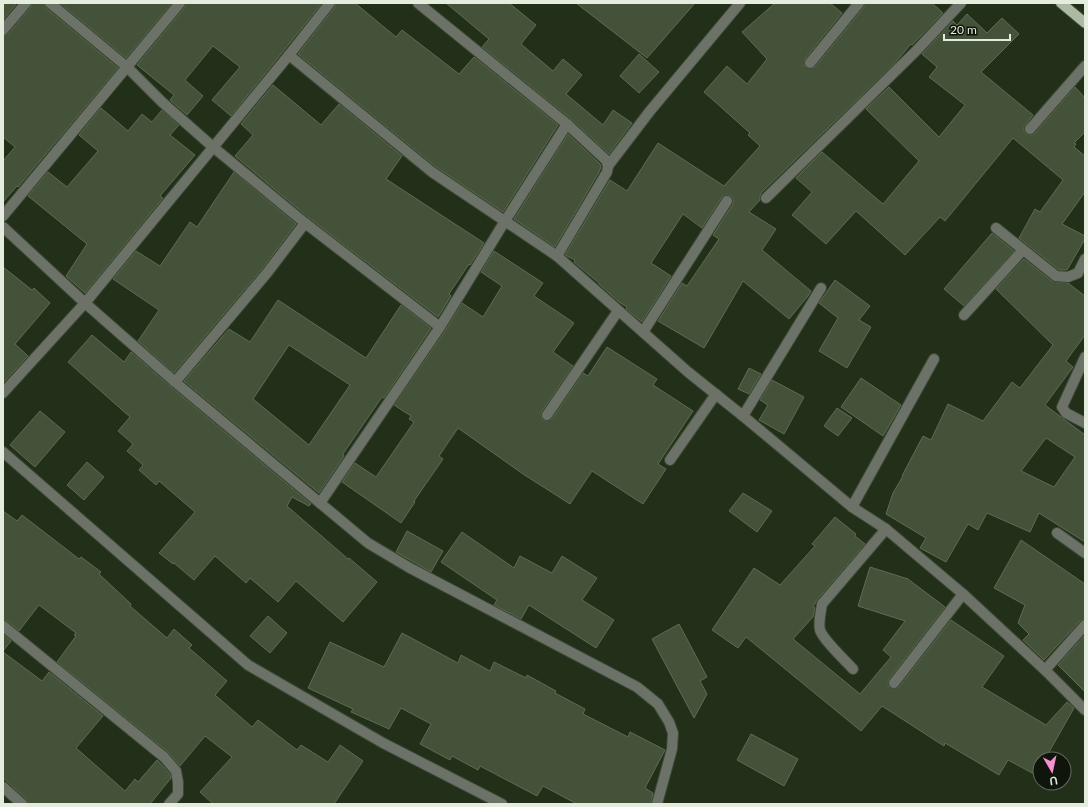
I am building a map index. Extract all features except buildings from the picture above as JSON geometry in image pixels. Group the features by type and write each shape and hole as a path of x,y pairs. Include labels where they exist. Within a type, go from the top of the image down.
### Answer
{"main road":[{"path":"1061,3 1085,23"}],"street":[{"path":"3,30 26,3"},
{"path":"50,3 127,67 162,102 213,147 305,222 440,327"},
{"path":"3,216 180,3"},
{"path":"3,393 85,303 330,3"},
{"path":"418,3 567,124 606,160 608,166 607,172 558,256"},
{"path":"608,166 650,111 740,3"},
{"path":"810,63 859,3"},
{"path":"766,198 917,50 961,3"},
{"path":"289,55 432,172 558,256 688,372 852,507 886,529 963,594 1045,670 1085,710"},
{"path":"1030,129 1085,66"},
{"path":"320,503 440,327 567,124"},
{"path":"643,332 727,201"},
{"path":"175,382 267,273 305,222"},
{"path":"3,227 85,303 175,382 368,543 417,571 637,687 658,704 669,722 673,733 672,749 657,804"},
{"path":"996,228 1056,276 1068,277 1078,273 1085,259"},
{"path":"964,315 1023,250"},
{"path":"743,416 821,288"},
{"path":"547,415 618,311"},
{"path":"1085,357 1062,407 1066,413 1085,423"},
{"path":"852,507 934,359"},
{"path":"670,460 716,394"},
{"path":"3,452 248,664 383,743 502,804"},
{"path":"853,669 825,638 820,630 822,604 886,529"},
{"path":"1057,533 1085,553"},
{"path":"894,683 963,594"},
{"path":"1045,670 1085,625"},
{"path":"3,626 164,757 176,771 178,782 178,794 169,804"},
{"path":"3,787 18,803"}]}
